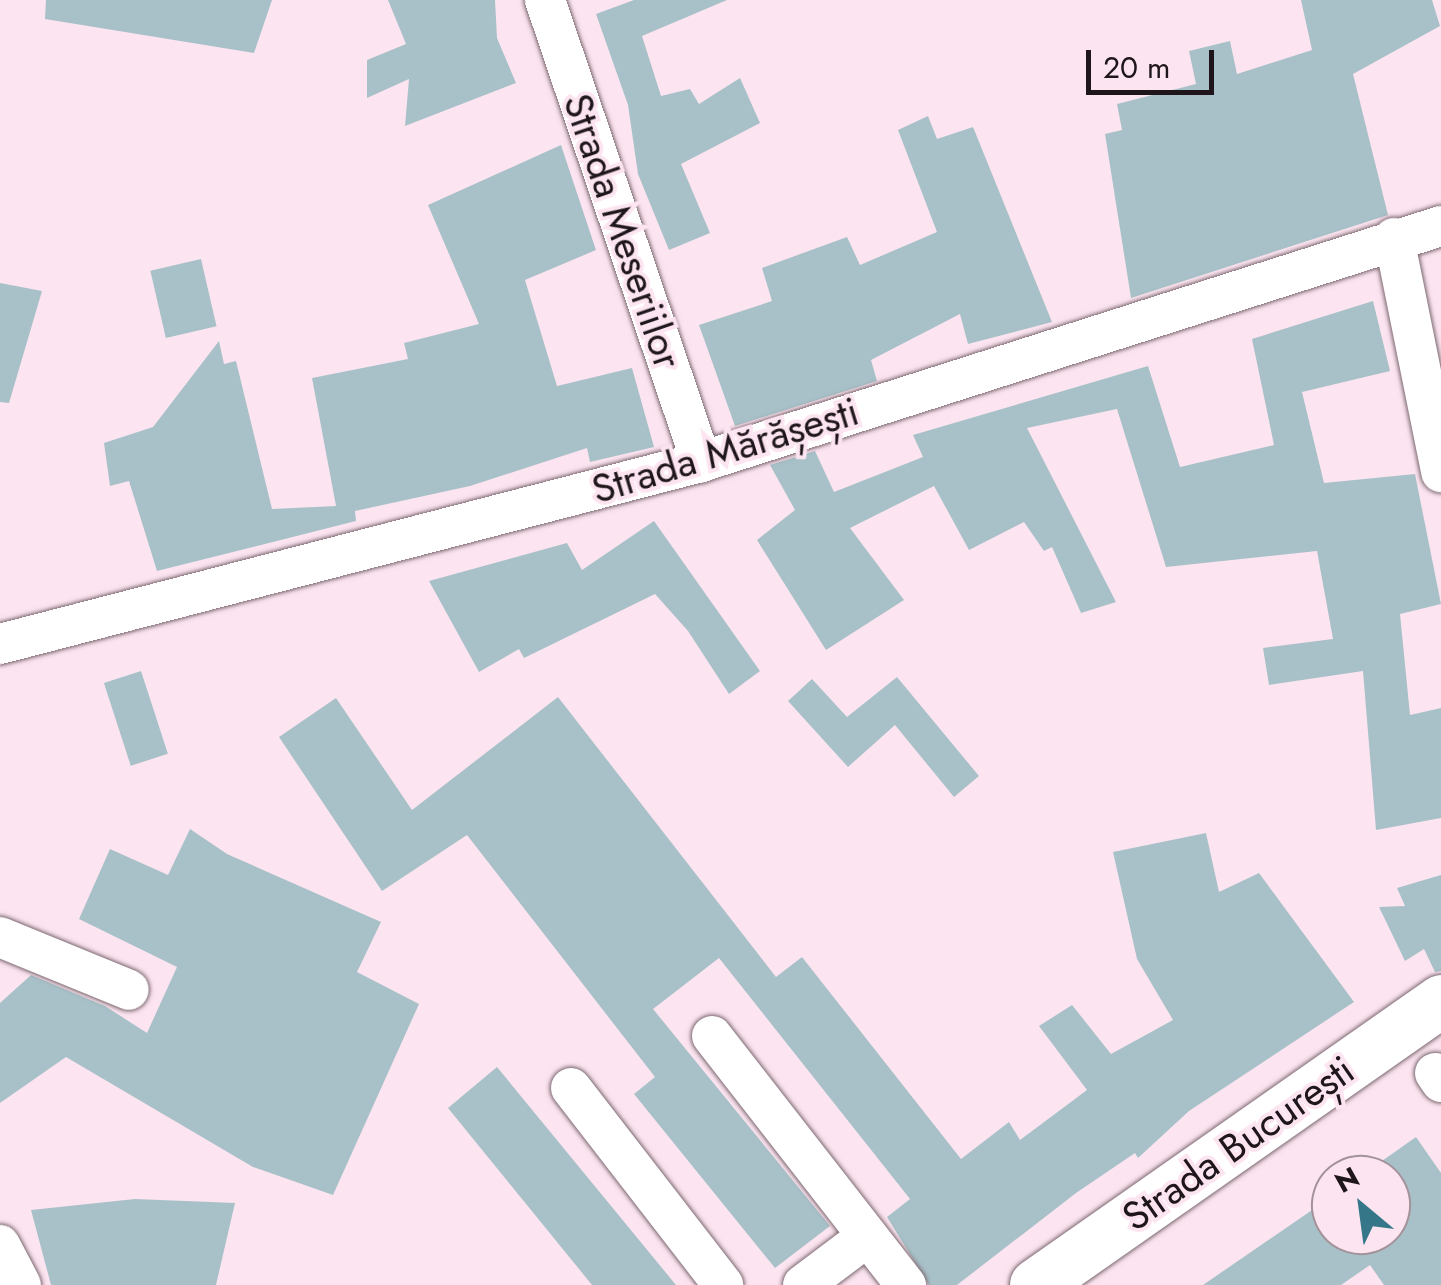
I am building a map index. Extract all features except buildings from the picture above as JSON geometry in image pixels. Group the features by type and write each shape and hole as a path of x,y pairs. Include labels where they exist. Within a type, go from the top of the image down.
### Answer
{"main road":[{"name":"Strada București","path":"1036,1285 1441,1001"}],"street":[{"name":"Strada Meseriilor","path":"545,0 700,462"},
{"name":"Strada Mărășești","path":"0,644 700,462 1441,226"},
{"path":"1394,238 1441,472"},
{"path":"0,937 130,990"},
{"path":"712,1036 906,1285"},
{"path":"571,1088 722,1285"},
{"path":"803,1285 868,1236"},
{"path":"0,1245 21,1285"}]}
